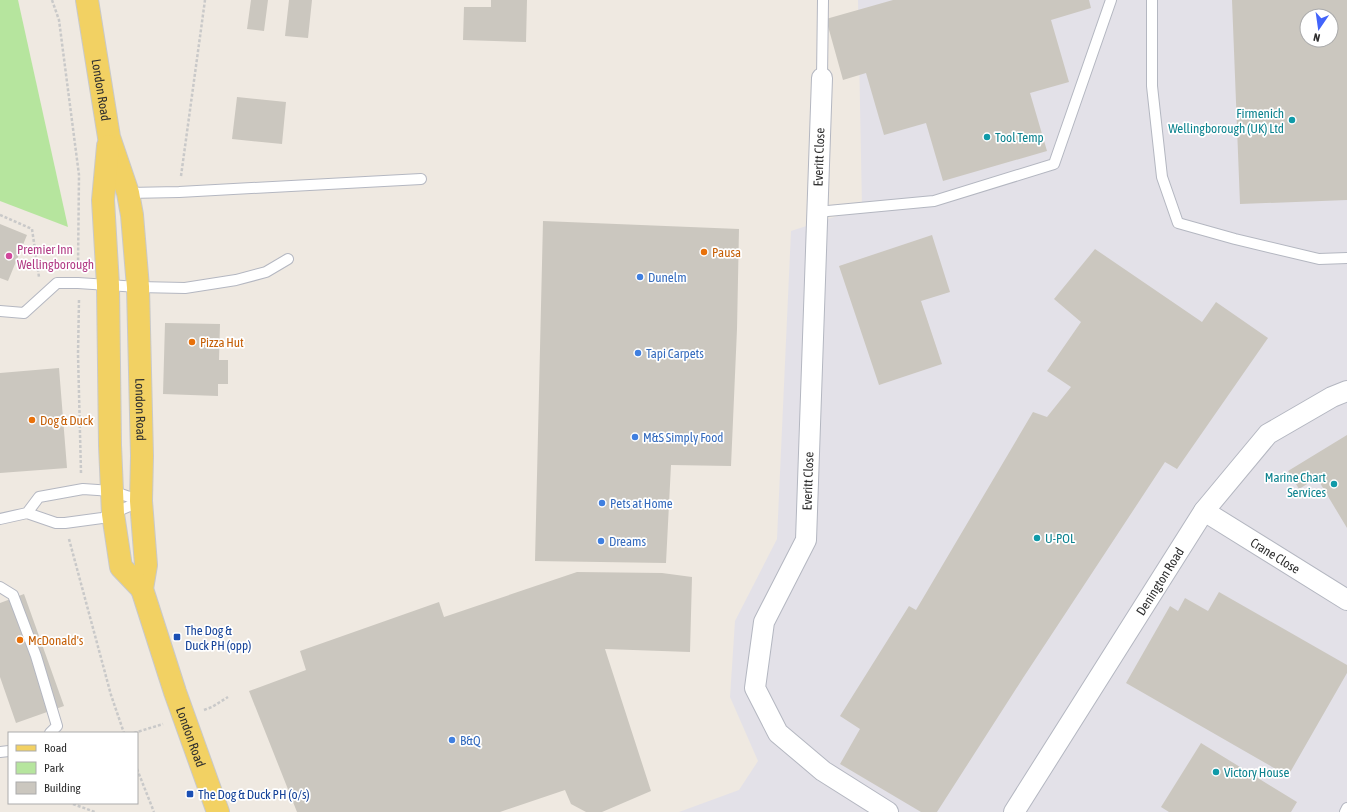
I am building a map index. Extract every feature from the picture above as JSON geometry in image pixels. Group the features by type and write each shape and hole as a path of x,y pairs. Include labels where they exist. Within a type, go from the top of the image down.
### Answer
{"main road":[{"name":"London Road","path":"87,0 109,137 128,193 132,215 138,288 142,456 141,501 146,565 142,589 175,692 218,812"},
{"path":"109,137 103,200 108,285 110,437 113,514 121,567 142,589"}],"street":[{"name":"Everitt Close","path":"822,78 806,540 764,622 755,688 778,733 823,771 888,812"},
{"name":"Denington Road","path":"1014,812 1204,511 1268,434 1347,390"},
{"name":"Crane Close","path":"1204,511 1347,600"}],"lane":[{"path":"822,78 823,0"},
{"path":"817,212 934,201 1054,164 1111,0"},
{"path":"1152,0 1152,86 1162,177 1178,223 1235,239 1319,259 1347,258"},
{"path":"128,193 179,192 421,179"},
{"path":"0,311 24,313 57,283 78,283 138,288 185,288 236,280 266,272 288,259"},
{"path":"27,513 39,497 83,489 112,491 141,501"},
{"path":"0,519 27,513 56,523 102,518 141,501"},
{"path":"0,587 13,595 36,656 56,726 51,732"},
{"path":"1345,812 1347,808"}],"path":[{"path":"52,0 59,20 79,175 78,266"},
{"path":"179,192 206,0"},
{"path":"0,215 32,228 41,298"},
{"path":"79,298 78,354 81,473"},
{"path":"68,533 111,695 124,732"},
{"path":"199,711 212,707 228,697"},
{"path":"137,732 169,721"},
{"path":"138,772 154,812"},
{"path":"73,804 95,812"}],"shaded area":[{"path":"858,0 1347,0 1347,812 679,812 739,790 758,761 730,697 735,621 777,539 791,231 862,208"}],"green space":[{"path":"0,0 18,0 68,227 0,201"}],"building":[{"path":"251,0 268,0 264,31 247,29"},
{"path":"289,0 312,0 308,38 285,36"},
{"path":"491,0 527,0 526,42 463,40 464,7 491,7"},
{"path":"893,0 1089,0 1091,8 1051,20 1069,82 1030,93 1047,151 943,181 926,123 884,135 866,73 843,80 826,19"},
{"name":"Firmenich Wellingborough (UK) Ltd","path":"1232,0 1347,0 1347,200 1240,204"},
{"path":"237,97 286,102 282,144 232,139"},
{"path":"543,221 739,229 737,329 731,466 671,465 666,563 535,561"},
{"name":"Premier Inn Wellingborough","path":"0,224 27,235 8,281 0,278"},
{"path":"932,235 950,292 921,301 942,364 879,385 839,266"},
{"name":"U-POL","path":"1095,249 1202,322 1216,302 1268,338 1177,469 1165,462 937,812 921,812 840,764 860,729 840,716 909,606 916,610 1033,412 1047,417 1071,387 1047,371 1081,322 1054,299"},
{"name":"Pizza Hut","path":"165,323 220,324 219,360 228,360 228,384 218,384 218,396 163,394"},
{"name":"Dog & Duck","path":"59,368 67,468 0,473 0,373"},
{"name":"Marine Chart Services","path":"1347,435 1347,528 1317,478 1299,489 1288,471"},
{"name":"B&Q","path":"577,572 662,573 692,577 690,652 605,649 651,791 602,812 586,812 571,804 565,790 500,812 297,812 249,691 306,670 300,651 439,602 444,617"},
{"path":"1219,592 1347,665 1347,673 1288,776 1126,683 1170,606 1178,611 1185,598 1208,611"},
{"name":"McDonald's","path":"24,594 64,706 16,723 0,677 0,603"},
{"name":"Victory House","path":"1201,743 1297,802 1291,812 1169,812 1161,807"}],"place":[{"name":"Firmenich Wellingborough (UK) Ltd","path":"1292,120"},
{"name":"Tool Temp","path":"987,137"},
{"name":"Pausa","path":"704,252"},
{"name":"Premier Inn Wellingborough","path":"9,256"},
{"name":"Dunelm","path":"640,277"},
{"name":"Pizza Hut","path":"192,342"},
{"name":"Tapi Carpets","path":"638,353"},
{"name":"Dog & Duck","path":"32,420"},
{"name":"M&S Simply Food","path":"635,437"},
{"name":"Marine Chart Services","path":"1334,484"},
{"name":"Pets at Home","path":"602,503"},
{"name":"U-POL","path":"1037,538"},
{"name":"Dreams","path":"601,541"},
{"name":"The Dog & Duck PH (opp)","path":"177,637"},
{"name":"McDonald's","path":"20,640"},
{"name":"B&Q","path":"452,740"},
{"name":"Victory House","path":"1216,772"},
{"name":"The Dog & Duck PH (o/s)","path":"190,794"}]}
